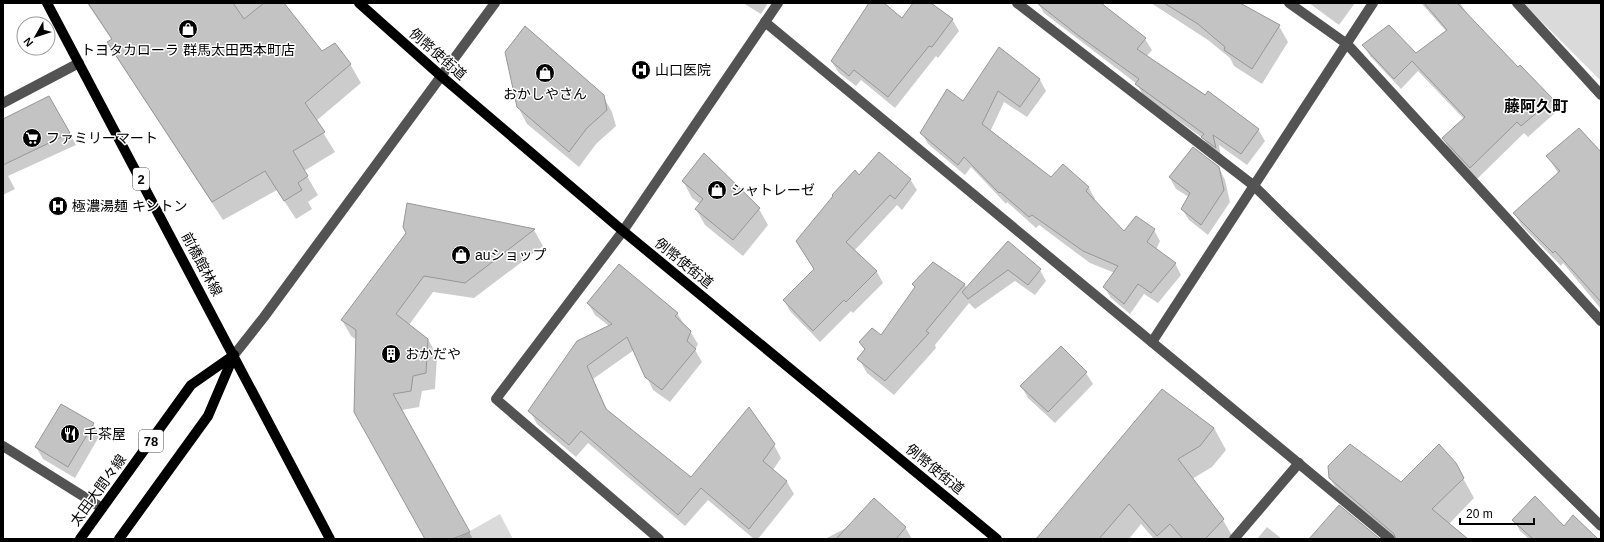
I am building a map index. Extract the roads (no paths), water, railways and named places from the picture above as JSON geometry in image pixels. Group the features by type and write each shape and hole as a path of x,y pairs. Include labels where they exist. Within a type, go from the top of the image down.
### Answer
{"main road":[{"name":"前橋館林線","path":"47,3 330,539"},
{"name":"例幣使街道","path":"360,3 441,76 623,231 997,539"},
{"name":"太田大間々線","path":"80,539 191,385 234,355"},
{"name":"78","path":"119,539 208,416 234,355"}],"street":[{"path":"234,355 264,317 495,3"},
{"path":"659,539 496,399 623,231 778,3"},
{"path":"1017,3 1254,185 1601,526"},
{"path":"1289,3 1347,44 1601,321"},
{"path":"1152,342 1374,3"},
{"path":"1517,3 1601,95"},
{"path":"765,22 1390,539"},
{"path":"3,102 79,63"},
{"path":"3,446 102,508"},
{"path":"1234,539 1299,463"}],"place":[{"name":"トヨタカローラ 群馬太田西本町店","path":"188,29"},
{"name":"山口医院","path":"641,70"},
{"name":"おかしやさん","path":"545,73"},
{"name":"ファミリーマート","path":"32,138"},
{"name":"シャトレーゼ","path":"717,190"},
{"name":"極濃湯麺 キントン","path":"58,206"},
{"name":"auショップ","path":"461,255"},
{"name":"おかだや","path":"391,354"},
{"name":"千茶屋","path":"70,434"}],"district":[{"name":"藤阿久町","path":"1536,106"}]}
